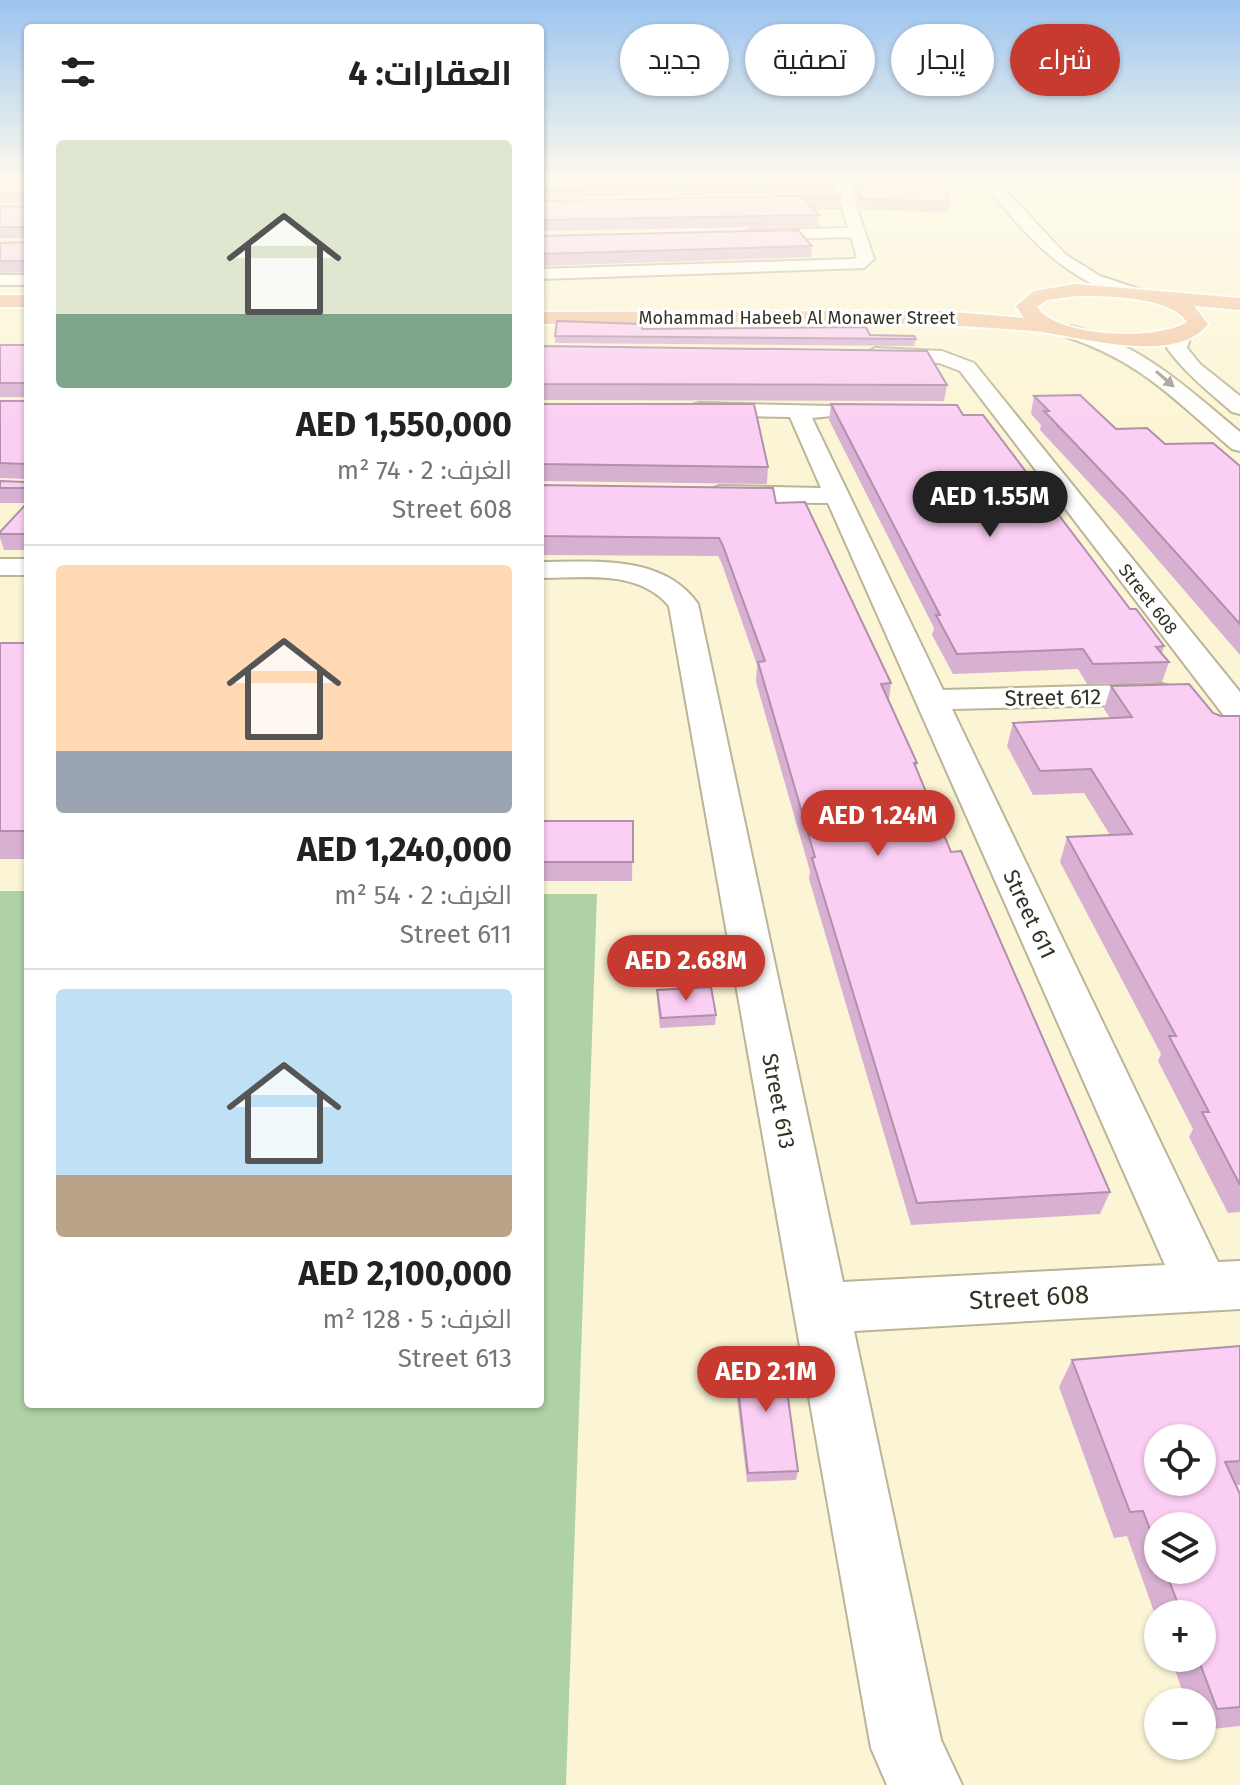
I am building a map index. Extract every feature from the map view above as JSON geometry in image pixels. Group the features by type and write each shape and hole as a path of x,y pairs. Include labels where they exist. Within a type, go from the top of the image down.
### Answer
{"main road":[{"name":"Mohammad Habeeb Al Monawer Street","path":"544,300 961,303 1040,290 1143,295"},
{"path":"1040,290 1026,306 1027,311 1035,319 1062,330"},
{"path":"1143,295 1240,304"},
{"path":"1143,295 1186,308 1196,316 1190,329"},
{"path":"0,301 24,301"},
{"name":"Mohammad Habeeb Al Monawer Street","path":"544,318 941,317 1139,340 1190,329"},
{"path":"0,318 24,318"},
{"path":"1190,329 1240,321"}],"street":[{"path":"544,274 847,266 860,261"},
{"path":"1065,261 1094,280 1143,295"},
{"path":"0,280 24,280"},
{"path":"1190,329 1177,348 1185,360 1240,407"},
{"path":"1062,330 1108,344 1148,366 1240,444"},
{"name":"Street 608","path":"851,354 932,355 958,361 967,367 1231,703"},
{"path":"676,410 844,411"},
{"name":"Street 611","path":"798,411 931,700 1221,1286"},
{"path":"968,411 1000,411"},
{"path":"696,494 837,496"},
{"path":"0,567 24,567"},
{"name":"Street 613","path":"544,570 634,574 670,589 683,604 911,1773"},
{"name":"Street 612","path":"931,700 1231,703"},
{"name":"Street 608","path":"819,1308 1221,1286"}],"green space":[{"path":"0,891 24,891 24,1408 544,1408 544,894 597,894 566,1785 0,1785"}],"building":[{"path":"557,321 642,324 642,329 866,327 870,335 914,336 916,339 555,336"},
{"path":"0,345 24,345 24,383 0,383"},
{"path":"544,346 927,351 947,385 544,384"},
{"path":"1080,395 1116,429 1147,428 1165,444 1213,443 1240,466 1240,624 1044,411 1049,411 1034,396"},
{"path":"0,401 24,401 24,464 0,463"},
{"path":"544,404 754,404 768,467 544,464"},
{"path":"831,404 957,405 963,415 983,415 1130,609 1136,609 1164,646 1156,647 1169,662 1093,664 1083,649 957,654"},
{"path":"0,481 24,482 24,488 0,488"},
{"path":"544,485 773,488 776,503 805,502 891,683 881,684 917,763 914,763 951,852 961,851 1110,1192 917,1203 812,858 815,857 758,662 765,661 719,538 544,536"},
{"path":"24,506 24,534 0,532"},
{"path":"0,643 24,643 24,831 0,831"},
{"path":"1189,684 1213,713 1240,716 1240,1185 1202,1112 1209,1112 1169,1036 1176,1036 1067,837 1132,834 1091,769 1040,771 1013,723 1132,717 1111,686"},
{"path":"544,821 633,821 633,862 544,862"},
{"path":"711,987 716,1015 661,1018 657,990"},
{"path":"1240,1346 1240,1461 1225,1462 1240,1494 1240,1707 1217,1709 1216,1688 1209,1688 1203,1672 1216,1672 1216,1600 1177,1600 1170,1584 1216,1584 1216,1512 1130,1512 1072,1360"},
{"path":"782,1354 798,1471 748,1473 734,1355"}]}
